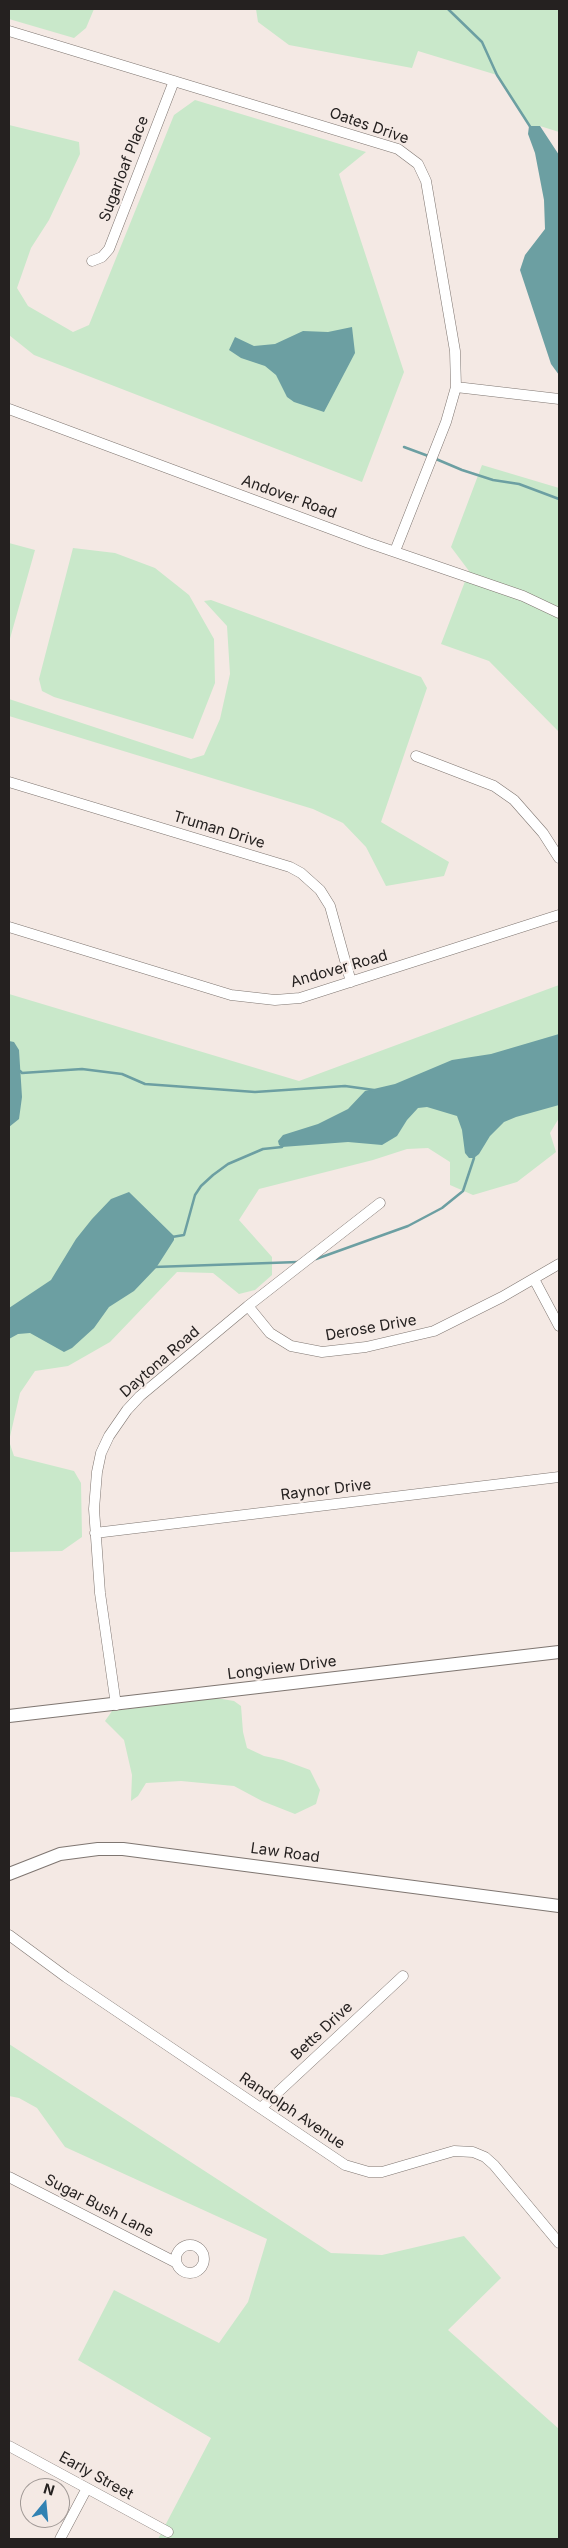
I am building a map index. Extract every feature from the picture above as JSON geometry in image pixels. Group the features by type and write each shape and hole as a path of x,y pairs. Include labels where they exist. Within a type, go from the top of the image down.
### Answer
{"street":[{"name":"Oates Drive","path":"9,31 398,149 414,159 426,181 455,351 456,386 446,422 395,551"},
{"name":"Sugarloaf Place","path":"92,261 102,257 109,249 174,81"},
{"path":"456,386 559,399"},
{"name":"Andover Road","path":"9,409 523,596 559,613"},
{"path":"416,756 494,786 514,800 543,833 559,858"},
{"name":"Truman Drive","path":"9,782 290,867 301,873 320,890 330,906 351,982"},
{"name":"Andover Road","path":"9,927 231,994 250,998 300,998 559,915"},
{"name":"Daytona Road","path":"116,1704 100,1593 95,1533 94,1509 97,1472 101,1453 119,1420 140,1396 248,1306 380,1203"},
{"name":"Derose Drive","path":"248,1306 261,1324 280,1340 303,1350 322,1352 366,1347 434,1331 559,1264"},
{"path":"534,1279 559,1326"},
{"name":"Raynor Drive","path":"95,1533 559,1477"},
{"name":"Longview Drive","path":"9,1716 559,1652"},
{"name":"Law Road","path":"9,1874 60,1854 98,1849 123,1849 559,1906"},
{"name":"Randolph Avenue","path":"9,1935 174,2050 345,2165 357,2170 382,2172 454,2151 479,2154 494,2165 559,2243"},
{"name":"Betts Drive","path":"262,2108 403,1976"},
{"name":"Sugar Bush Lane","path":"9,2177 175,2262"},
{"name":"Early Street","path":"9,2446 168,2532"},
{"path":"60,2539 87,2488"}],"green space":[{"path":"9,9 94,9 86,28 74,38 9,19"},
{"path":"256,9 559,9 559,132 540,126 529,126 497,75 418,51 412,68 289,45 258,22"},
{"path":"195,100 366,152 339,174 404,372 362,482 34,355 9,335 9,125 79,142 80,154 49,220 31,248 17,288 28,306 73,332 89,325 174,115"},
{"path":"482,465 559,488 559,732 489,661 441,644 469,571 451,547"},
{"path":"9,543 35,550 9,642"},
{"path":"73,548 115,553 155,568 189,595 214,639 215,683 193,739 54,697 42,691 39,679"},
{"path":"211,600 421,677 427,688 381,822 449,862 444,876 386,886 366,847 343,823 313,809 9,716 9,699 191,759 204,755 220,719 230,674 227,626 204,601"},
{"path":"559,985 559,1118 550,1133 556,1152 517,1182 473,1195 450,1185 450,1162 428,1148 407,1149 373,1160 259,1189 239,1220 272,1257 272,1275 255,1290 239,1294 213,1273 177,1272 110,1342 68,1366 35,1371 20,1393 9,1441 9,994 299,1081"},
{"path":"9,1441 14,1456 74,1471 81,1483 82,1537 62,1551 9,1552"},
{"path":"216,1698 234,1701 241,1706 243,1732 247,1748 264,1756 283,1760 310,1770 320,1790 316,1804 295,1814 262,1801 234,1786 181,1781 146,1783 138,1796 131,1801 132,1775 124,1740 105,1721 112,1711"},
{"path":"9,2044 331,2253 382,2255 464,2236 501,2278 448,2330 559,2429 559,2539 158,2539 211,2438 78,2360 114,2290 219,2343 248,2302 267,2239 65,2147 37,2108 19,2098 9,2096"}],"water":[{"path":"529,126 540,126 559,155 559,375 551,364 520,270 525,255 545,229 544,200 535,153 528,134"},
{"path":"352,327 355,353 324,412 294,402 287,397 276,375 265,366 241,358 229,350 235,337 254,346 275,344 303,331 328,332"},
{"path":"559,1034 559,1105 504,1122 490,1136 479,1154 474,1158 469,1158 465,1153 462,1130 457,1116 427,1107 418,1108 407,1120 397,1136 382,1145 348,1142 282,1147 279,1145 278,1141 283,1135 318,1124 348,1109 365,1091 395,1084 452,1060 491,1054"},
{"path":"9,1041 14,1042 19,1050 22,1097 19,1119 9,1127"},
{"path":"129,1192 174,1236 174,1240 156,1268 134,1291 109,1307 94,1328 72,1348 64,1352 30,1333 18,1334 9,1339 9,1308 51,1280 76,1239 92,1219 111,1199"}],"waterway":[{"path":"448,9 482,42 497,75 531,128"},
{"path":"404,447 431,457"},
{"path":"436,459 462,470 493,480 519,484 559,499"},
{"path":"20,1071 22,1073 82,1069 122,1074 145,1084 255,1092 345,1086 374,1090"},
{"path":"172,1237 184,1235 195,1195 201,1186 213,1175 228,1164 263,1149 282,1147 283,1145"},
{"path":"316,1259 408,1226 442,1208 463,1191 474,1158 472,1155"},
{"path":"154,1267 298,1262"}]}
